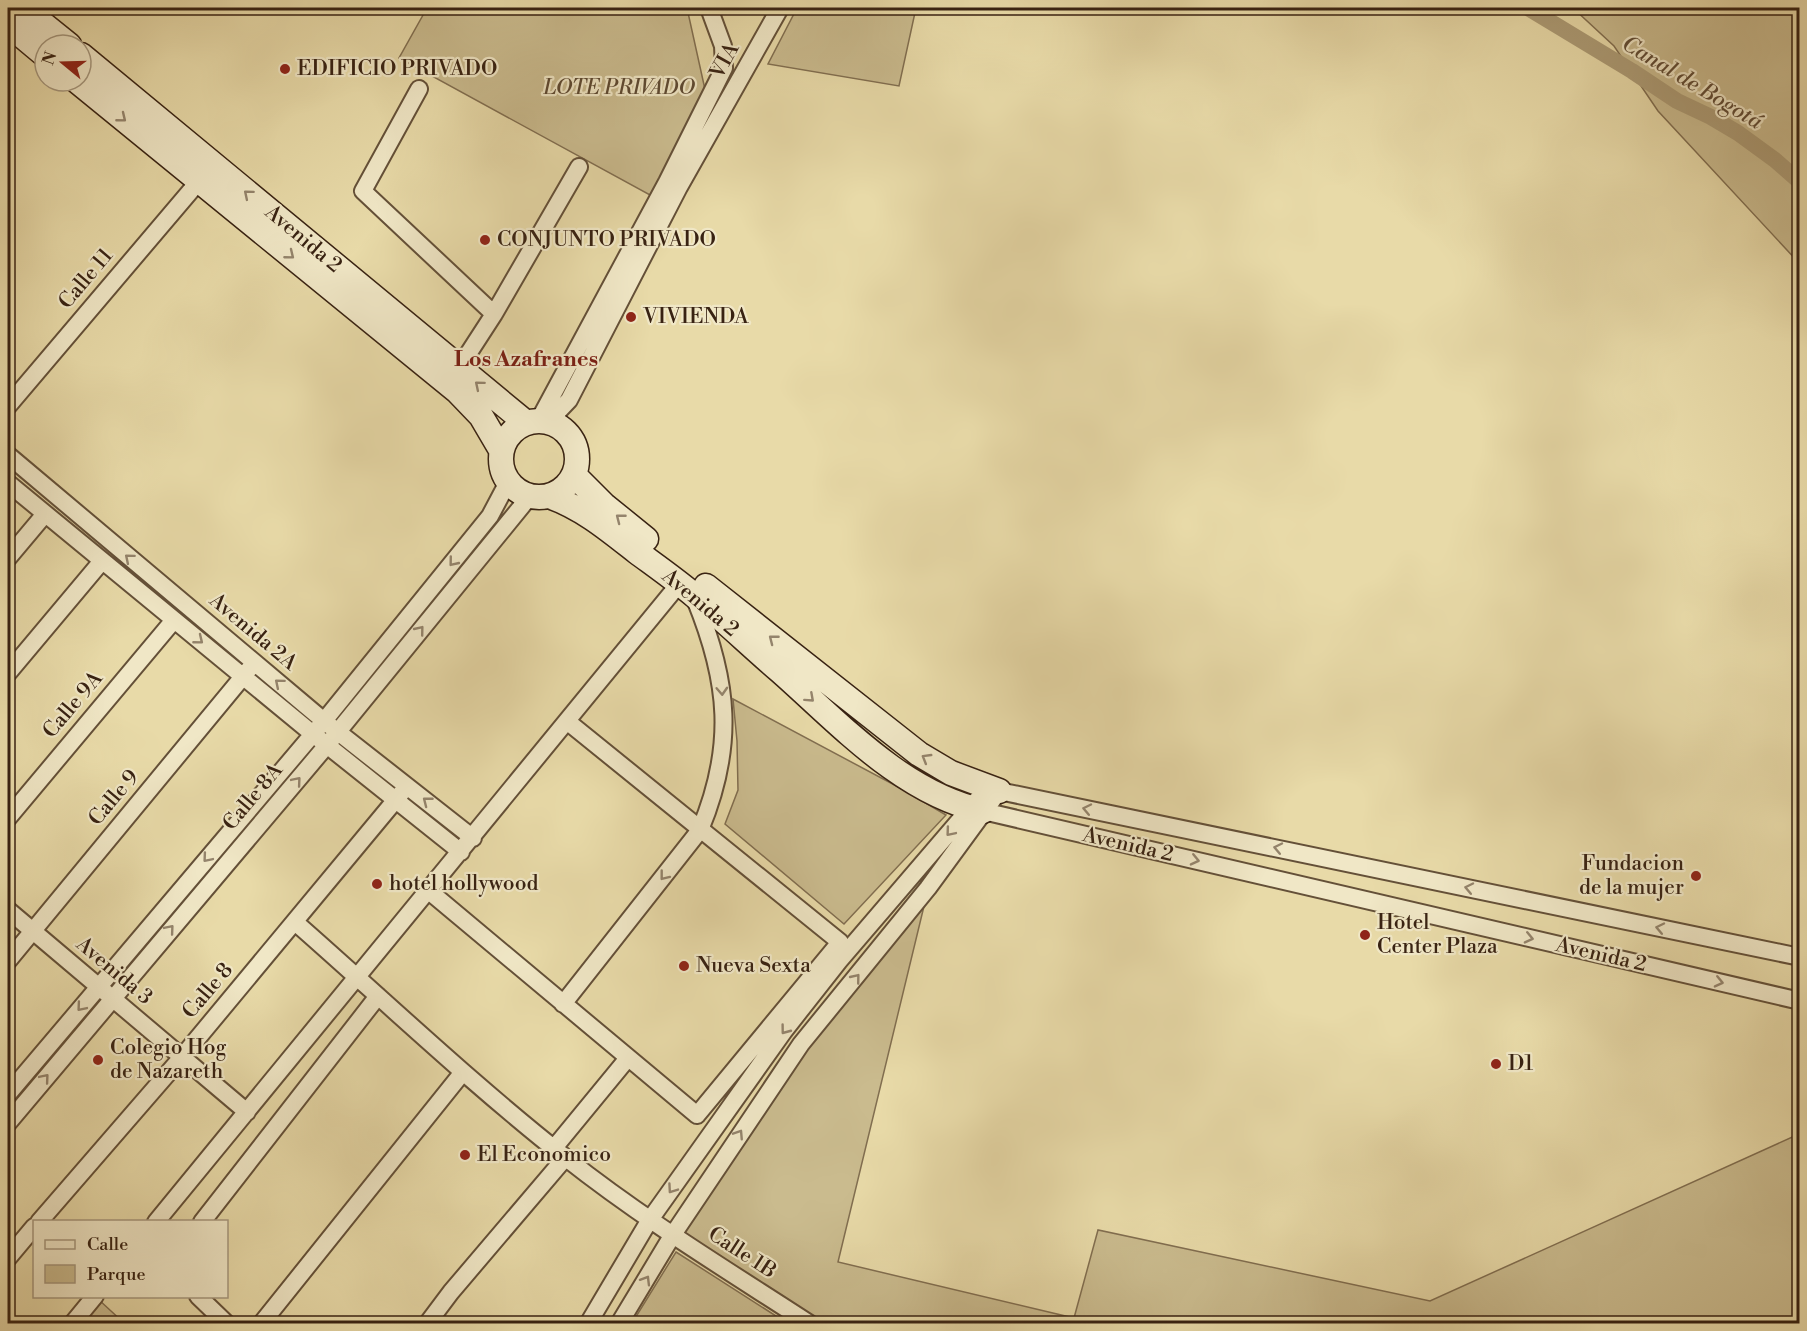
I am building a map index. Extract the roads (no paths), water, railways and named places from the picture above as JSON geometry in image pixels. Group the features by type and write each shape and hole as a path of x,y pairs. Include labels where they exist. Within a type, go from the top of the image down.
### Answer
{"street":[{"path":"23,8 54,33"},
{"path":"538,421 561,427 571,436 576,448 577,462 574,475 560,491 540,496 522,493 508,482 500,462 501,450 506,438 514,429 538,421 569,400 673,184 724,68 723,46 709,8"},
{"name":"VIA","path":"673,184 780,8"},
{"path":"8,24 33,45"},
{"name":"Avenida 2","path":"93,65 459,368 538,421"},
{"path":"419,89 363,191 494,314"},
{"name":"Avenida 2","path":"92,93 457,391 481,416 501,450"},
{"path":"459,368 494,314 579,167"},
{"name":"Calle 11","path":"8,406 199,181"},
{"name":"Avenida 2A","path":"8,456 255,663 318,727 327,745 461,852"},
{"name":"Avenida 2","path":"574,475 604,505 919,754 951,773 985,799 1800,1001"},
{"name":"Calle 8A","path":"8,1094 318,727 490,516 508,482"},
{"name":"Avenida 2A","path":"8,483 243,677 318,727 338,731 473,838"},
{"name":"Avenida 2","path":"540,496 570,503 594,519 687,590 864,746 910,780 939,796 985,799 1800,957"},
{"name":"Calle 8A","path":"8,1123 338,731 540,496"},
{"path":"8,558 45,514"},
{"path":"8,674 102,561"},
{"path":"157,1220 568,722 687,590 709,632 720,674 724,732 722,763 711,804 700,830 563,1004"},
{"name":"Calle 9A","path":"8,818 174,620"},
{"name":"Calle 9","path":"8,961 255,663"},
{"path":"429,891 697,1115 840,942 568,722"},
{"name":"Calle 8","path":"40,1220 182,1057 408,786"},
{"path":"588,1323 650,1221 784,1031 839,961 985,799"},
{"path":"619,1323 672,1236 801,1044 928,888 985,799"},
{"name":"Avenida 3","path":"8,910 247,1112"},
{"name":"Calle 1B","path":"295,922 463,1072 560,1153 672,1236 810,1323"},
{"path":"203,1220 378,996"},
{"path":"427,1323 560,1153 628,1058"},
{"path":"261,1323 463,1072"},
{"path":"8,1258 33,1228"},
{"path":"72,1323 93,1298"},
{"path":"200,1298 228,1323"}],"waterway":[{"name":"Canal de Bogotá","path":"1528,8 1677,101 1738,133 1800,182"}],"place":[{"name":"EDIFICIO PRIVADO","path":"285,69"},
{"name":"CONJUNTO PRIVADO","path":"485,240"},
{"name":"VIVIENDA","path":"631,317"},
{"name":"Fundacion de la mujer","path":"1696,876"},
{"name":"hotel hollywood","path":"377,884"},
{"name":"Hotel Center Plaza","path":"1365,935"},
{"name":"Nueva Sexta","path":"684,966"},
{"name":"Colegio Hog de Nazareth","path":"98,1060"},
{"name":"D1","path":"1496,1064"},
{"name":"El Economico","path":"465,1155"}],"district":[{"name":"Los Azafranes","path":"526,359"}],"park label":[{"name":"LOTE PRIVADO","path":"619,88"}]}
